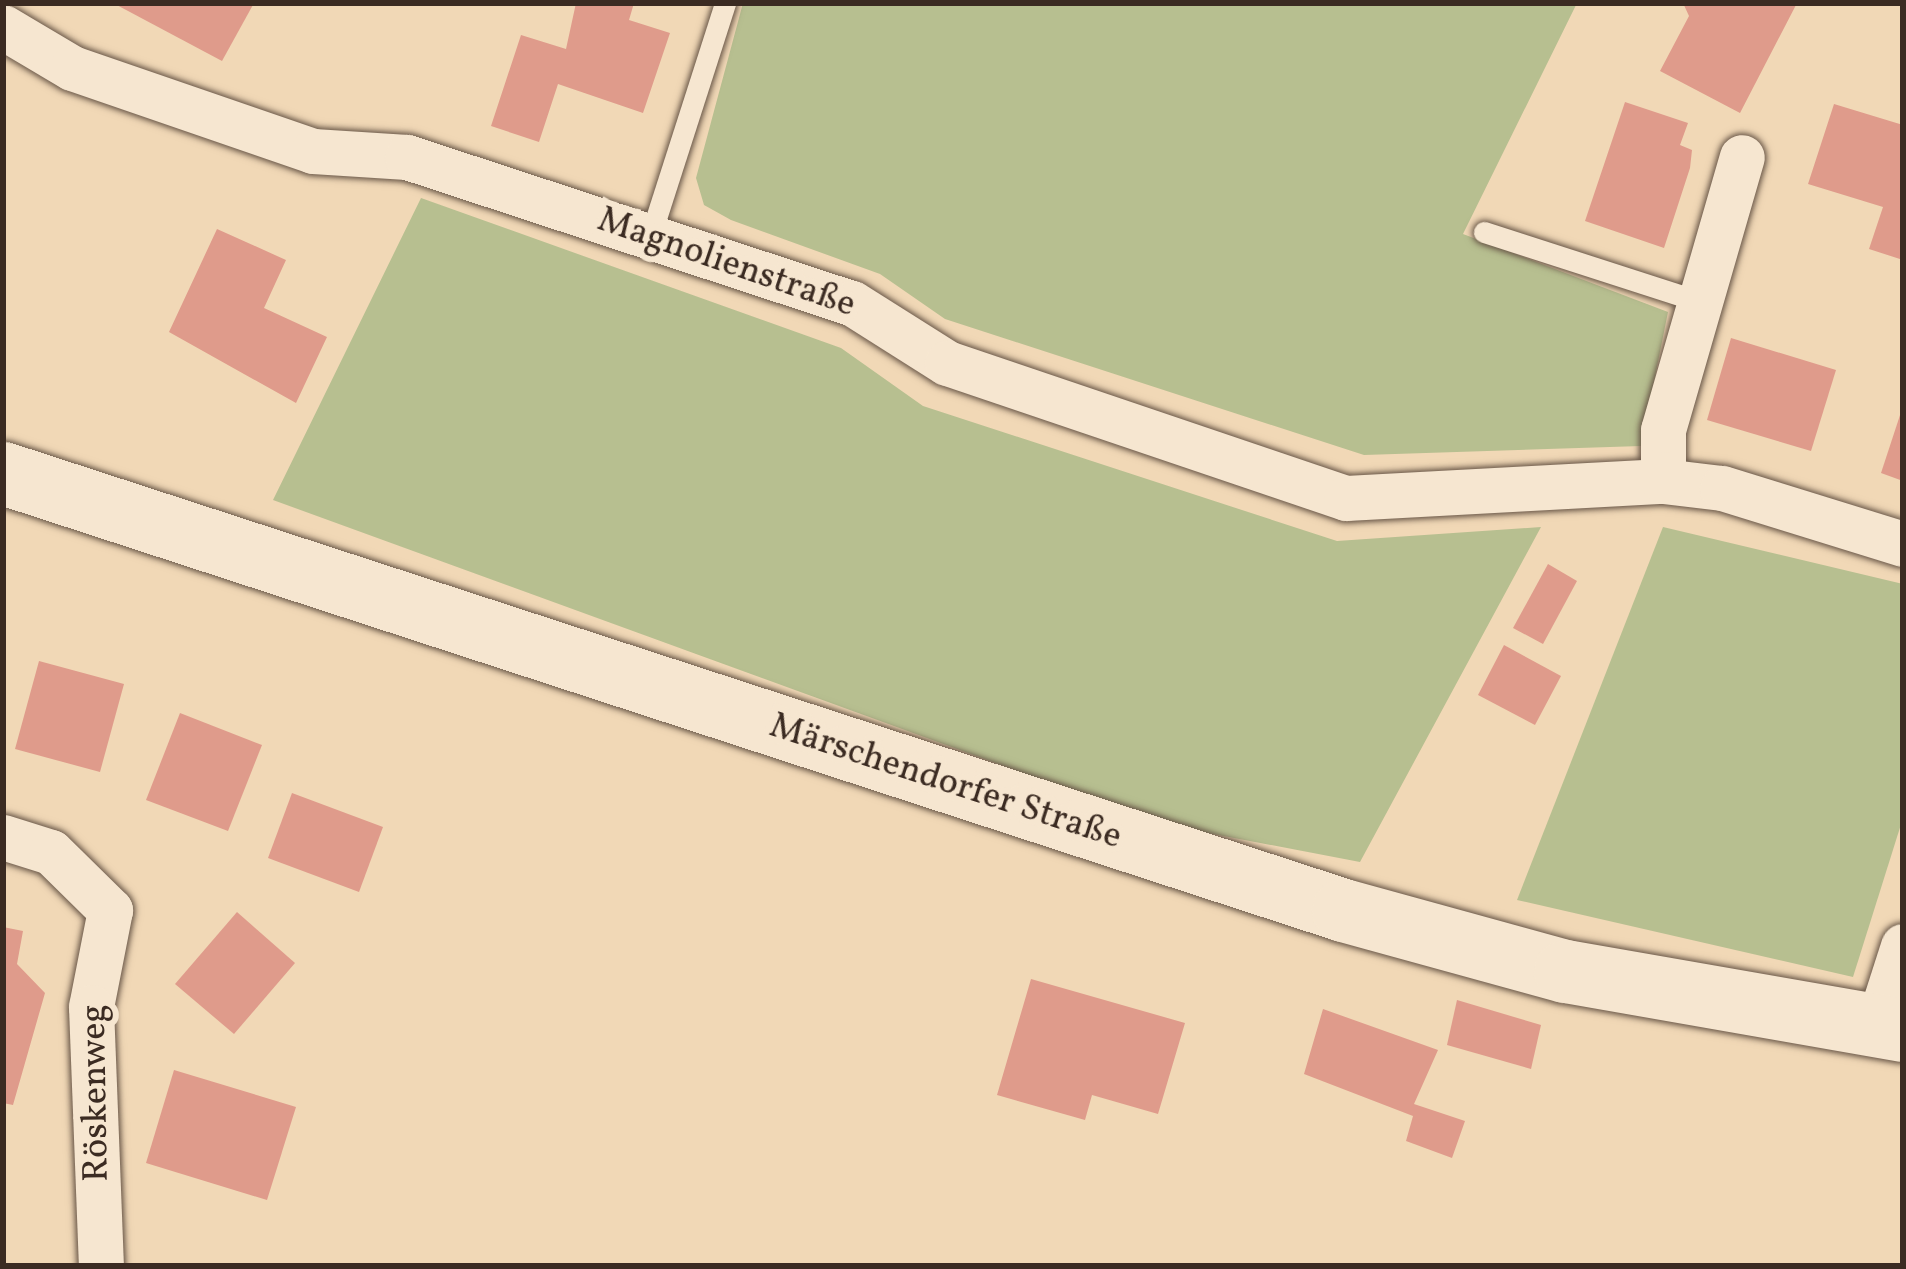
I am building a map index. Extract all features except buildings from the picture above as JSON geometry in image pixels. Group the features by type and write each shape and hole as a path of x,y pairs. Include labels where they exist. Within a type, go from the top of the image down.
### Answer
{"street":[{"name":"Magnolienstraße","path":"3,27 72,68 313,152 407,157 852,303 947,363 1346,498 1663,481 1722,488 1903,544"},
{"path":"1663,481 1663,430 1742,158"},
{"name":"Märschendorfer Straße","path":"3,473 1343,910 1565,971 1890,1029"},
{"name":"Röskenweg","path":"3,837 51,852 110,910 91,1007 101,1266"},
{"path":"1890,1029 1903,946"}],"lane":[{"path":"650,237 725,3"},
{"path":"1484,232 1697,301"}],"green space":[{"path":"743,3 1577,3 1463,234 1668,312 1641,446 1364,455 945,319 880,274 731,220 704,205 696,178"},
{"path":"421,198 841,348 923,406 1337,541 1541,527 1360,862 1166,825 273,500"},
{"path":"1663,527 1903,584 1903,818 1853,977 1517,900"}]}
